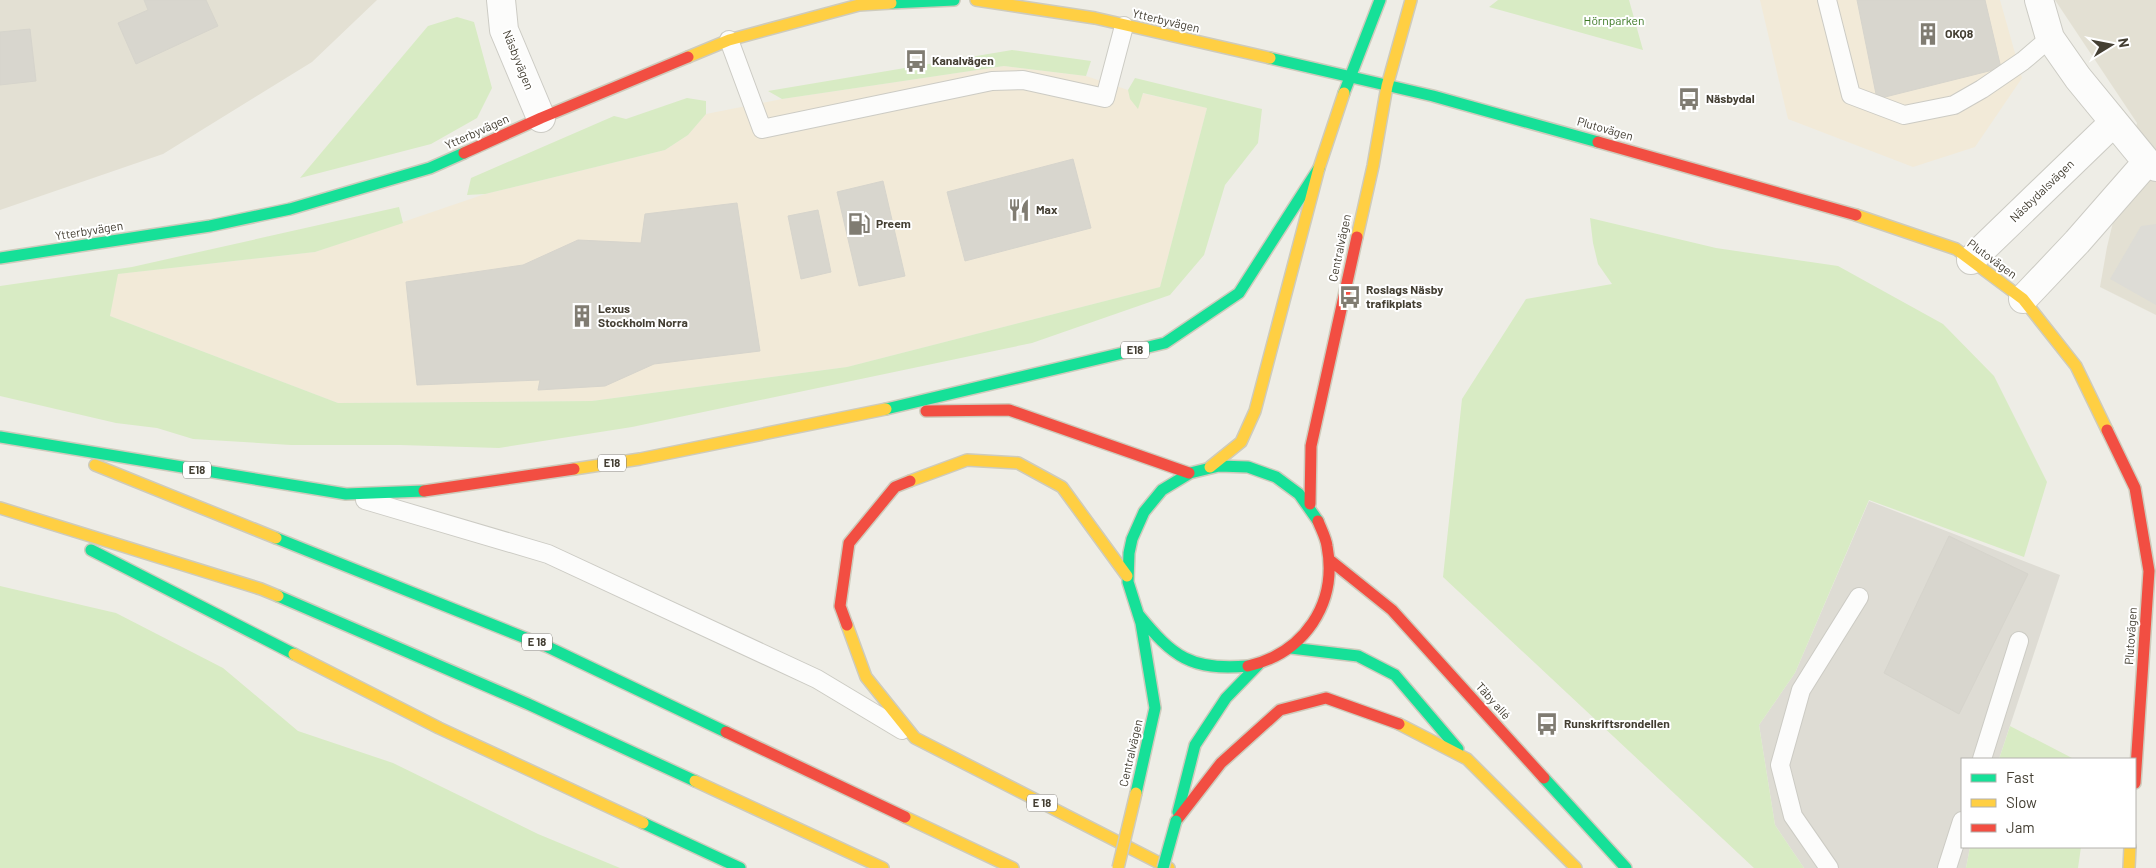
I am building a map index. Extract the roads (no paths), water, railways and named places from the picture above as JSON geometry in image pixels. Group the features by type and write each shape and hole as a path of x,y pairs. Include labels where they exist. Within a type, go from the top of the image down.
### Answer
{"main road":[{"name":"Ytterbyvägen","path":"0,258 210,226 290,209 430,168 541,118 729,40 859,5 954,0"},
{"name":"Ytterbyvägen","path":"976,0 1095,18 1387,86"},
{"name":"Centralvägen","path":"1210,467 1241,442 1255,411 1319,168 1348,77 1380,0"},
{"name":"Centralvägen","path":"1310,504 1311,446 1373,166 1387,86 1410,0"},
{"name":"Plutovägen","path":"1387,86 1433,96 1839,208 1956,249 2024,299 2076,366 2135,488 2149,571 2136,768"},
{"name":"E18","path":"47,446 346,494 431,491 630,461 875,411 1165,343 1239,293 1319,168"},
{"name":"E18","path":"875,411 1009,410 1189,473"},
{"name":"E 18","path":"0,437 47,446 548,647 1013,868"},
{"name":"E 18","path":"1127,576 1062,487 1018,463 967,460 895,487 849,543 840,606 866,677 915,738 1169,868"},
{"name":"Centralvägen","path":"1118,868 1155,712 1138,614 1131,596 1127,576 1130,544 1142,515 1162,490 1189,473 1210,467 1238,466 1265,472 1290,485 1310,504 1324,531 1331,561 1328,594 1314,624 1291,648 1276,658 1258,665 1223,669 1189,661 1160,642 1138,614"},
{"path":"0,508 261,589 528,704 883,868"},
{"path":"25,516 439,728 740,868"},
{"name":"Täby allé","path":"1331,561 1392,610 1626,868"},
{"path":"1291,648 1358,656 1395,675 1467,759 1576,868"},
{"name":"Centralvägen","path":"1163,868 1195,745 1226,698 1258,665"},
{"path":"1176,821 1221,763 1280,710 1326,698 1389,719 1467,759"},
{"path":"2129,868 2130,848"}],"street":[{"name":"Näsbyvägen","path":"501,0 504,30 541,118"},
{"path":"2024,299 2152,164 2078,78 2050,38 2039,0"},
{"name":"Näsbydalsvägen","path":"1971,260 2114,122"}],"lane":[{"path":"1827,0 1851,95 1904,115 1954,105 1982,89 2023,61 2050,38"},
{"path":"729,40 762,129 992,81 1023,80 1105,98 1124,26"},
{"path":"346,494 548,554 817,679 915,738"},
{"path":"1829,868 1793,816 1780,765 1800,690 1859,597"},
{"path":"1982,758 2019,641"},
{"path":"1947,868 1961,824"}],"place":[{"name":"OKQ8","path":"1928,34"},
{"name":"Kanalvägen","path":"916,61"},
{"name":"Näsbydal","path":"1689,99"},
{"name":"Max","path":"1019,210"},
{"name":"Preem","path":"859,224"},
{"name":"Roslags Näsby trafikplats","path":"1350,297"},
{"name":"Lexus Stockholm Norra","path":"582,316"},
{"name":"Runskriftsrondellen","path":"1547,724"}],"park label":[{"name":"Hörnparken","path":"1614,21"}]}
